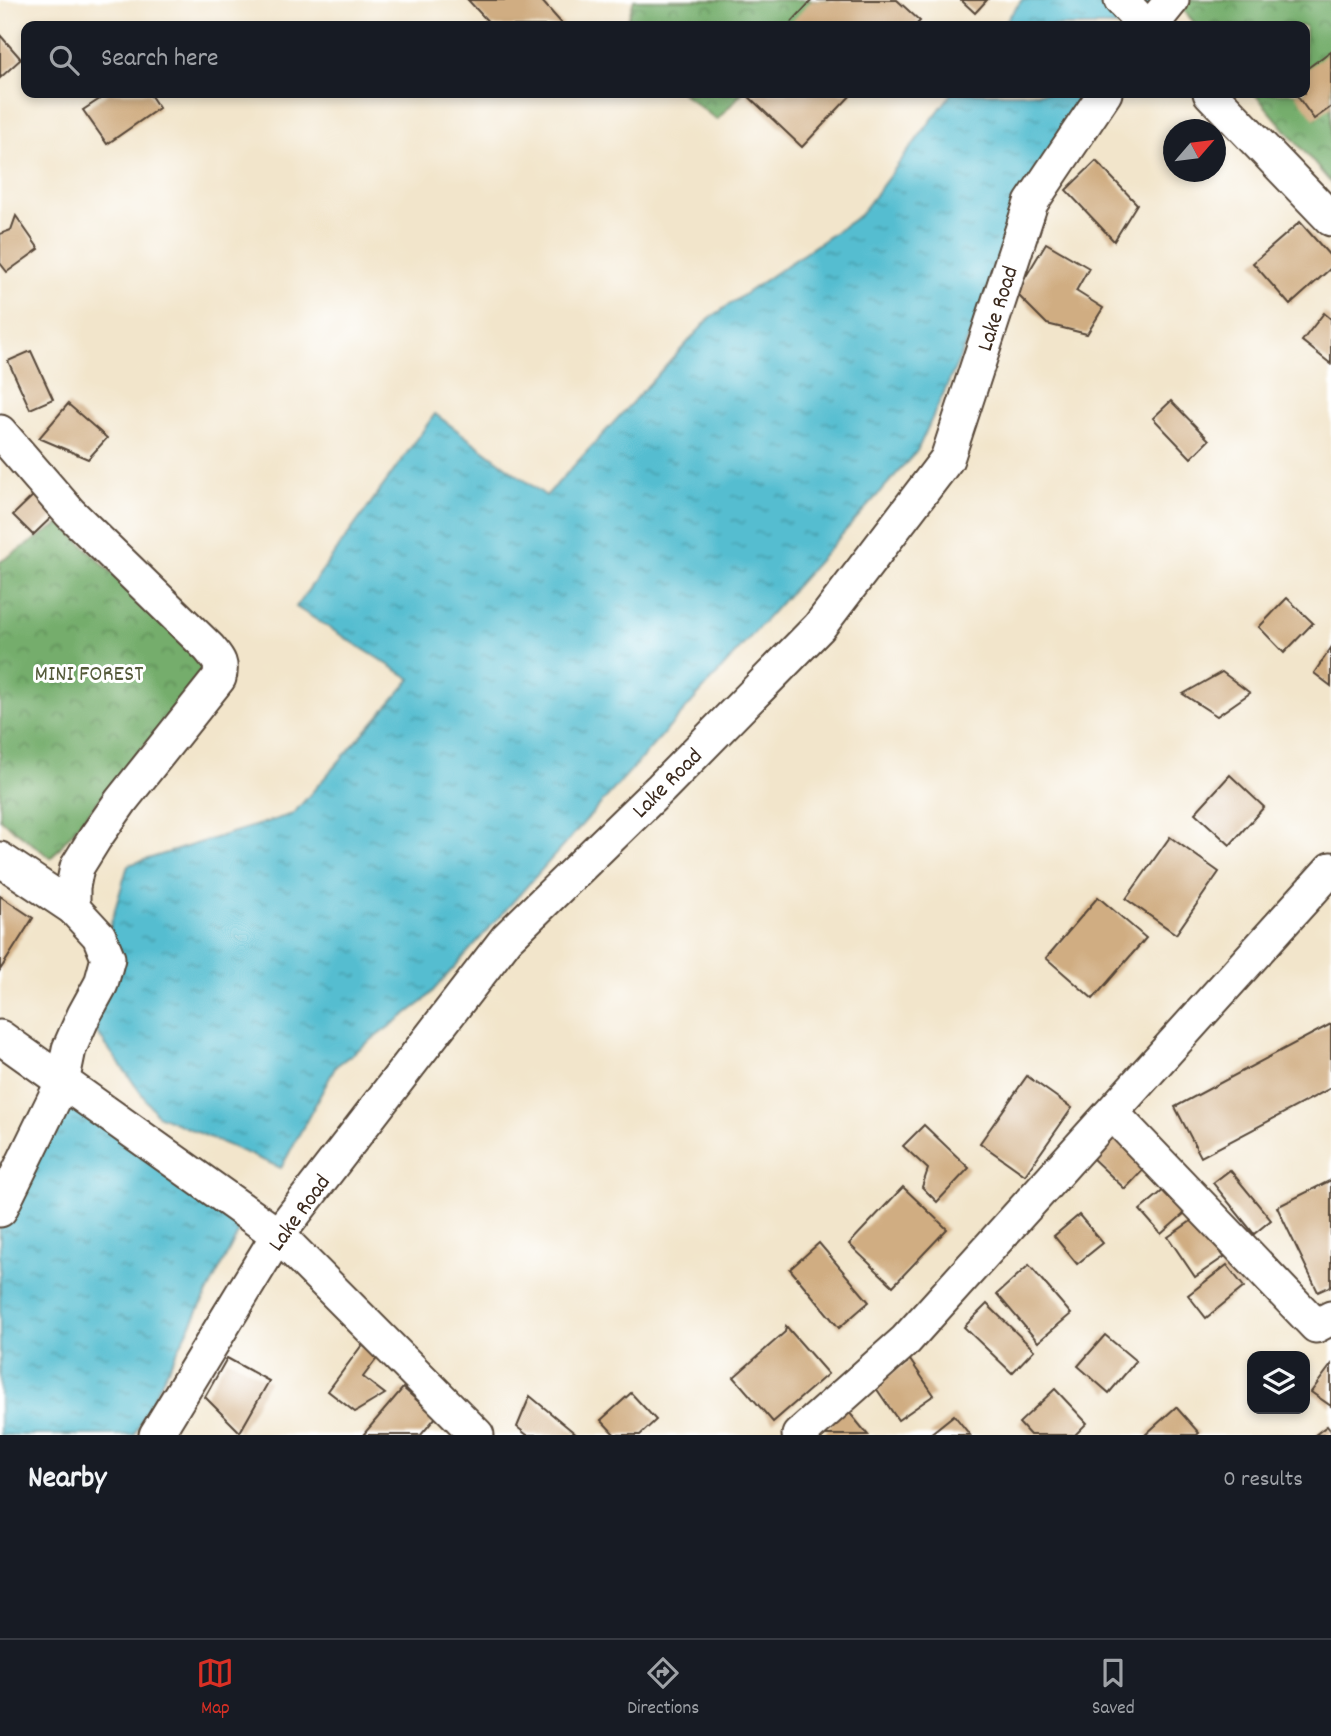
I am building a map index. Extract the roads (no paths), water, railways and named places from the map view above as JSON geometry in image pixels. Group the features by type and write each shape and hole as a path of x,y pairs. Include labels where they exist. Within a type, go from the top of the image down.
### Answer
{"street":[{"path":"1121,0 1143,21"},
{"path":"1153,21 1172,0"},
{"name":"Lake Road","path":"156,1435 278,1235 507,938 661,788 819,627 947,459 1031,202 1102,98"},
{"path":"1215,98 1331,219"},
{"path":"0,432 70,513 209,648 222,667 219,678 121,801 77,867 73,908"},
{"path":"0,859 73,908 99,936 108,958 101,984 69,1049 62,1083 0,1210"},
{"path":"799,1435 906,1339 1331,869"},
{"path":"0,1037 278,1235 477,1435"},
{"path":"1112,1113 1316,1326 1331,1318"}],"water":[{"path":"1022,0 1167,0 1153,21 1006,21"},
{"path":"948,98 1102,98 1031,203 917,451 424,1001 336,1066 281,1168 157,1115 84,1015 128,865 293,814 411,679 296,607 435,414 546,496 710,318 860,215"},
{"path":"62,1083 248,1214 134,1435 0,1435 0,1216"}],"park label":[{"name":"MINI FOREST","path":"89,672"}]}
